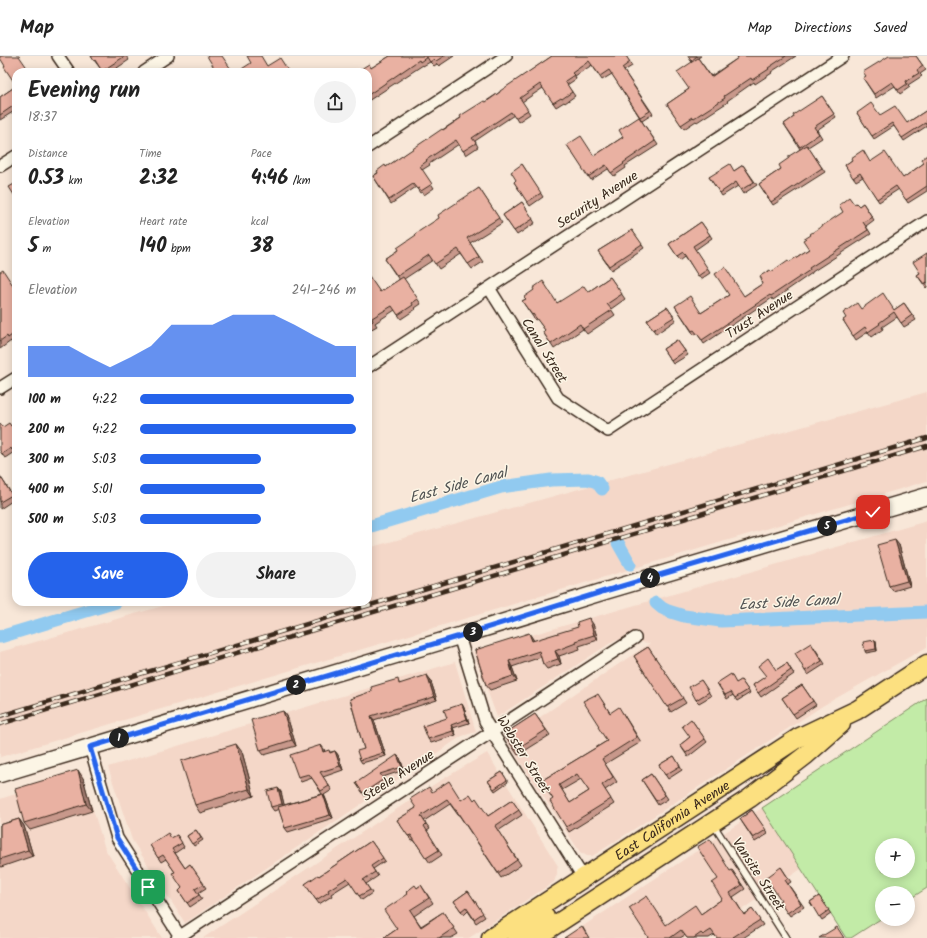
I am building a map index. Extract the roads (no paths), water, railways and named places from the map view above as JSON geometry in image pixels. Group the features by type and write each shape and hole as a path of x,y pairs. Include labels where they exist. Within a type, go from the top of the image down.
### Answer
{"main road":[{"path":"0,774 927,496"},
{"name":"East California Avenue","path":"491,938 798,738 857,710 927,664"},
{"name":"East California Avenue","path":"535,938 750,798 806,755 857,710"},
{"path":"517,938 520,934 572,899 581,889 583,878"}],"street":[{"path":"58,56 66,68"},
{"path":"150,68 168,56"},
{"path":"372,144 506,56"},
{"name":"Security Avenue","path":"372,365 842,56"},
{"path":"0,166 12,158"},
{"name":"Trust Avenue","path":"608,431 927,222"},
{"name":"Canal Street","path":"489,288 558,398 608,431"},
{"path":"0,388 12,380"},
{"name":"Webster Street","path":"460,636 485,721 583,878"},
{"name":"Steele Avenue","path":"179,937 635,638"},
{"path":"90,747 117,838 179,937"}],"lane":[{"name":"Vansite Street","path":"712,823 786,938"}],"waterway":[{"name":"East Side Canal","path":"372,526 501,487 551,480 588,479 597,482 602,489"},
{"name":"East Side Canal","path":"618,543 630,564"},
{"name":"East Side Canal","path":"656,603 668,611 684,616 721,621 927,612"},
{"name":"East Side Canal","path":"0,637 103,606"}],"railway":[{"path":"372,604 927,438"},
{"path":"0,724 927,446"},
{"path":"0,716 367,606"}]}
